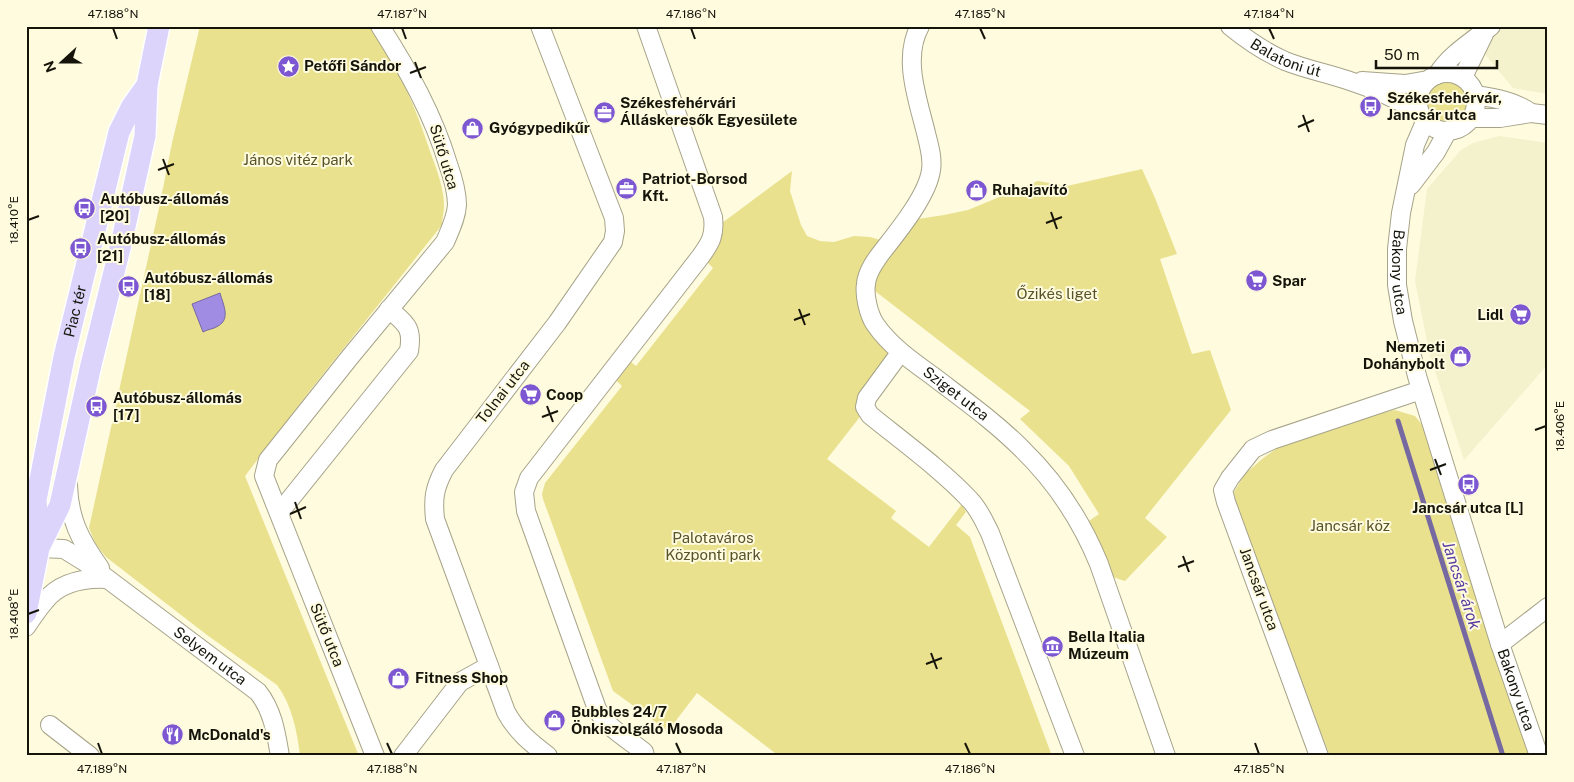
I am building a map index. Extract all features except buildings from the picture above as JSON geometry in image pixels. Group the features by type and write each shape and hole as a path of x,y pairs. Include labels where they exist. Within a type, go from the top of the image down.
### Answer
{"main road":[{"name":"Piac tér","path":"39,548 60,506 145,136 147,85 159,26"},
{"name":"Piac tér","path":"26,613 39,548 36,500 64,357 119,132 132,106 147,85"}],"street":[{"name":"Sütő utca","path":"375,756 264,476 268,460 445,242 453,226 457,207 455,188 443,147 429,111 403,62 380,26"},
{"name":"Tolnai utca","path":"540,26 614,218 615,231 613,242 557,323 444,470 436,486 433,502 435,519 511,721 527,740 548,756"},
{"path":"644,754 608,724 597,709 526,511 524,492 529,478 702,256 711,241 714,229 711,212 646,26"},
{"name":"Sziget utca","path":"920,26 913,45 911,62 931,154 932,171 922,196 876,260 866,284 869,310 874,322 900,352 1000,427 1047,475 1066,500 1088,537 1099,564 1166,756"},
{"name":"Balatoni út","path":"1230,26 1256,45 1285,61 1302,68 1347,80 1406,105 1423,117"},
{"path":"1463,78 1488,29"},
{"path":"1433,78 1446,73 1463,78 1473,88 1476,107 1472,118 1465,126 1447,132 1439,130 1423,117 1418,104 1419,95 1422,87 1433,78 1460,48 1488,29"},
{"name":"Balatoni út","path":"1347,80 1404,84 1433,78"},
{"path":"1475,94 1502,99 1540,114"},
{"path":"1472,118 1500,118 1540,114"},
{"name":"Bakony utca","path":"1423,117 1415,145 1408,189 1401,213 1397,249 1397,285 1407,337 1421,390 1500,644 1539,756"},
{"name":"Bakony utca","path":"1408,189 1436,152 1447,132"},
{"path":"279,513 409,351 412,338 407,324 389,310"},
{"path":"900,352 867,398 865,407 870,415 964,494 982,517 990,533 1075,756"},
{"name":"Jancsár utca","path":"1319,756 1226,502 1224,490 1230,478 1253,449 1272,440 1421,390"},
{"name":"Selyem utca","path":"68,469 69,502 73,522 89,552 107,579"},
{"name":"Selyem utca","path":"39,548 64,549 85,562 258,692 268,706 272,717 280,756"},
{"path":"26,627 46,599 60,589 89,578 107,579"},
{"path":"1500,644 1548,607"},
{"path":"403,756 460,682 489,666"},
{"path":"50,725 90,756"}],"shaded area":[{"path":"1465,26 1548,26 1548,94 1513,88 1463,28"},
{"path":"1499,136 1548,143 1548,364 1464,460 1430,356 1415,281 1427,189 1461,150 1473,143"},
{"path":"220,293 225,311 224,319 216,327 203,332 192,304"}],"green space":[{"name":"János vitéz park","path":"200,26 369,26 389,56 405,87 436,166 441,186 444,200 442,225 312,388 245,476 359,756 300,756 293,719 277,685 207,635 106,557 96,545 89,528 172,143"},
{"path":"1444,82 1452,82 1463,88 1469,103 1463,118 1452,124 1444,124 1433,118 1427,107 1427,99 1433,88"},
{"name":"Őzikés liget","path":"1142,169 1177,254 1160,259 1192,354 1210,350 1231,410 1145,518 1167,537 1125,581 1115,578 1108,573 1097,559 1086,523 1099,514 1069,466 1020,419 1030,411 866,284 905,221 968,210 1038,181 1067,186"},
{"name":"Palotaváros Központi park","path":"792,171 790,191 801,225 807,236 820,241 834,242 854,236 870,237 884,241 858,298 860,313 874,322 900,353 859,418 827,459 896,511 891,518 929,547 962,504 966,512 956,525 970,537 1052,756 774,756 775,753 697,693 668,731 613,691 543,499 542,494 545,483 622,386 609,374 626,358 636,366 713,268 701,256 714,229"},
{"name":"Jancsár köz","path":"1395,410 1415,416 1423,426 1462,555 1530,756 1330,756 1236,503 1234,492 1245,474 1284,443 1368,416"}],"waterway":[{"name":"Jancsár-árok","path":"1398,421 1503,756"}],"place":[{"name":"Petőfi Sándor","path":"288,66"},
{"name":"Székesfehérvár, Jancsár utca","path":"1371,107"},
{"name":"Székesfehérvári Álláskeresők Egyesülete","path":"604,112"},
{"name":"Gyógypedikűr","path":"473,128"},
{"name":"Patriot-Borsod Kft.","path":"626,188"},
{"name":"Ruhajavító","path":"976,190"},
{"name":"Autóbusz-állomás [20]","path":"84,208"},
{"name":"Autóbusz-állomás [21]","path":"81,248"},
{"name":"Spar","path":"1256,281"},
{"name":"Autóbusz-állomás [18]","path":"128,287"},
{"name":"Lidl","path":"1520,315"},
{"name":"Nemzeti Dohánybolt","path":"1461,356"},
{"name":"Coop","path":"530,395"},
{"name":"Autóbusz-állomás [17]","path":"97,407"},
{"name":"Jancsár utca [L]","path":"1468,485"},
{"name":"Bella Italia Múzeum","path":"1052,646"},
{"name":"Fitness Shop","path":"399,678"},
{"name":"Bubbles 24/7 Önkiszolgáló Mosoda","path":"555,721"},
{"name":"McDonald's","path":"172,735"}]}
